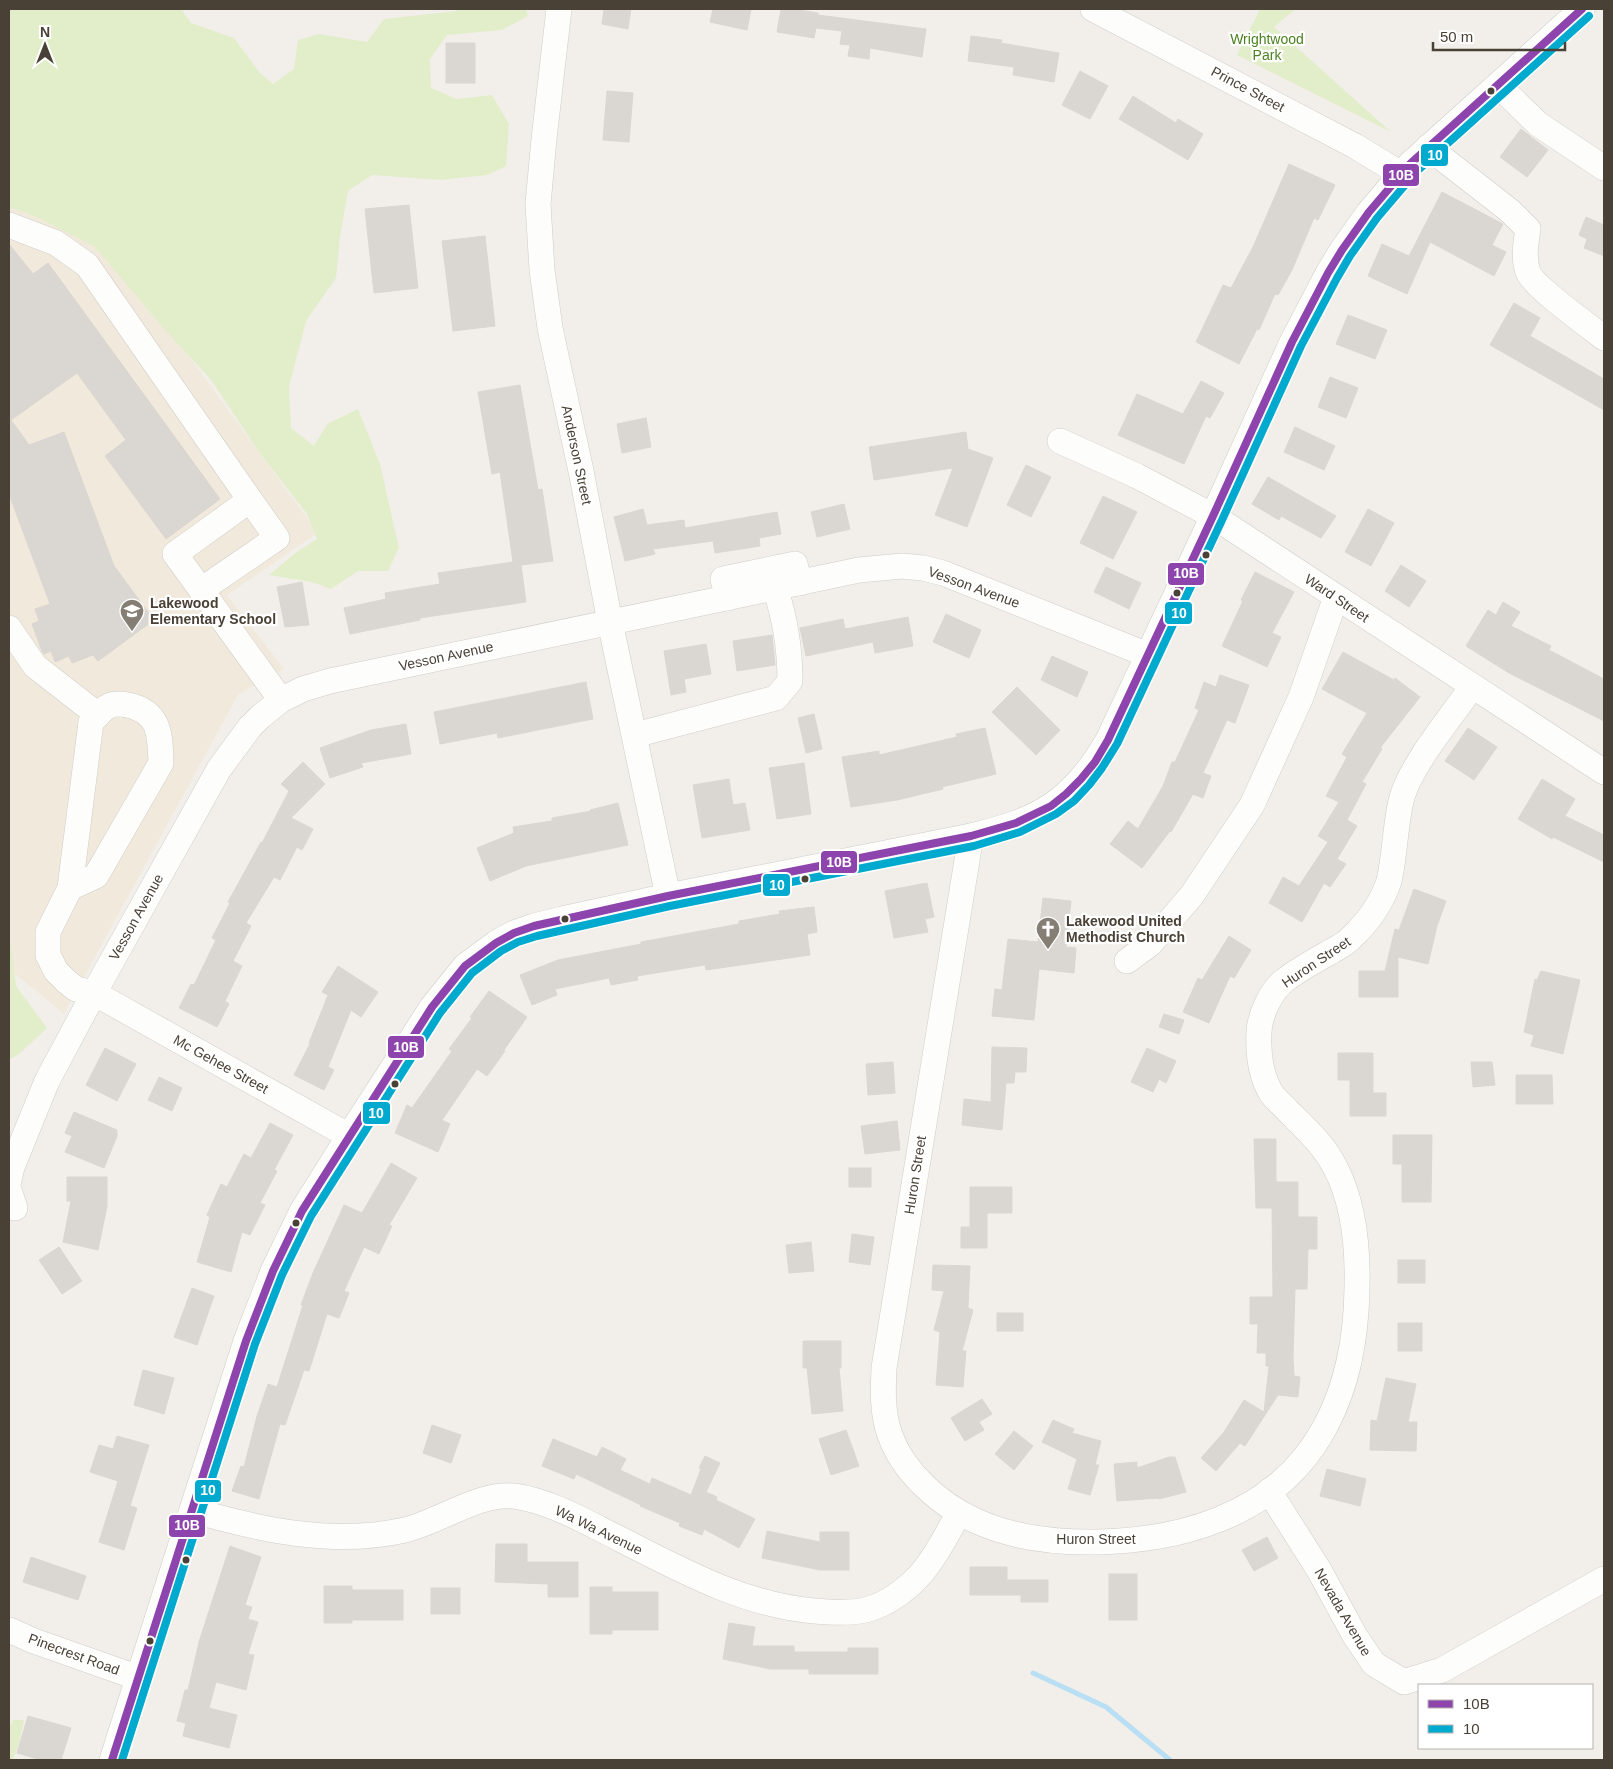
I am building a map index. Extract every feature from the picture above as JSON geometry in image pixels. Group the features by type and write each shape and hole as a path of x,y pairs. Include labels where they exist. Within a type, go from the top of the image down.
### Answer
{"street":[{"name":"Anderson Street","path":"559,9 538,204 538,227 550,328 668,896"},
{"name":"Prince Street","path":"1092,9 1355,146 1401,174"},
{"path":"112,1760 246,1341 273,1271 302,1211 432,1007 453,979 477,956 496,943 534,926 668,896 971,836 1018,824 1037,815 1072,790 1085,775 1108,740 1292,342 1328,272 1369,212 1401,174 1428,147 1582,9"},
{"path":"1498,85 1538,124 1604,168"},
{"path":"1428,147 1510,211 1528,229 1525,252 1528,273 1540,287 1604,338"},
{"path":"9,226 56,242 87,265 277,538 201,590"},
{"name":"Ward Street","path":"1060,441 1137,476 1213,516 1604,772"},
{"path":"250,500 175,554 281,700"},
{"path":"728,598 723,579 732,577 795,564 800,583"},
{"name":"Vesson Avenue","path":"9,1180 12,1167 47,1081 219,769 250,727 281,700 303,689 330,681 859,570 902,566 923,568 957,578 1148,655"},
{"path":"635,735 776,698 790,681 790,654 780,603 775,588"},
{"path":"1127,961 1150,944 1192,895 1252,805 1301,697 1336,597"},
{"path":"9,628 35,666 98,716 109,706 121,704 138,708 150,715 156,725 160,742 161,762 96,876 70,888"},
{"name":"Huron Street","path":"971,836 884,1368 882,1392 890,1436 901,1457 932,1493 959,1513 1012,1534 1083,1542 1128,1542 1200,1528 1229,1516 1269,1491 1288,1476 1304,1458 1323,1430 1346,1380 1356,1328 1358,1271 1349,1203 1336,1168 1326,1152 1272,1094 1264,1077 1258,1031 1262,1015 1268,1002 1282,982 1351,939 1376,908 1385,893 1389,881 1401,801 1407,783 1472,687"},
{"name":"Mc Gehee Street","path":"98,716 91,722 70,888 48,932 48,955 56,971 76,989 94,993 349,1136"},
{"name":"Nevada Avenue","path":"1269,1491 1319,1570 1355,1636 1374,1664 1404,1682 1442,1670 1604,1579"},
{"name":"Wa Wa Avenue","path":"192,1510 246,1525 286,1532 338,1536 374,1535 407,1529 497,1496 514,1496 546,1504 706,1581 752,1599 793,1609 840,1614 870,1610 884,1604 912,1584 930,1561 959,1513"},
{"name":"Pinecrest Road","path":"9,1630 34,1641 139,1678"}],"shaded area":[{"name":"Lakewood Elementary School","path":"9,204 108,245 318,533 227,595 284,669 238,695 64,1014 9,969"}],"green space":[{"path":"9,9 181,9 191,23 234,38 260,73 273,84 294,69 298,40 319,34 367,42 384,19 456,11 458,9 526,9 528,16 502,30 447,35 430,59 431,88 457,99 492,95 509,124 506,166 487,175 441,180 372,175 348,191 340,237 336,278 306,321 289,387 291,428 314,446 327,424 358,409 380,464 399,548 388,571 358,571 331,589 312,582 269,575 298,551 317,539 307,514 259,452 211,380 165,330 95,247 33,215 9,207"},
{"name":"Wrightwood Park","path":"1260,9 1296,9 1274,27 1391,132 1237,55"},
{"path":"9,943 11,944 16,986 47,1028 19,1054 9,1060"},
{"path":"13,1720 24,1720 13,1760 9,1760 9,1729"}],"building":[{"path":"604,9 631,9 628,29 602,24"},
{"path":"713,9 751,9 747,30 710,22"},
{"path":"781,9 792,9 818,13 818,15 926,29 922,57 870,48 869,59 848,56 850,45 840,44 842,31 816,28 814,38 777,32"},
{"path":"971,36 1002,40 1001,43 1059,53 1054,82 1013,75 1014,67 968,61"},
{"path":"446,43 475,43 475,83 446,83"},
{"path":"1080,71 1108,86 1090,119 1062,105"},
{"path":"607,91 633,93 629,142 603,140"},
{"path":"1133,96 1176,123 1178,119 1203,134 1188,160 1119,119"},
{"path":"1521,129 1548,150 1527,177 1500,157"},
{"path":"1289,164 1335,185 1318,220 1314,218 1292,270 1278,295 1275,294 1259,330 1257,329 1239,364 1196,342 1223,285 1231,288 1253,247"},
{"path":"1442,192 1503,224 1492,245 1506,252 1494,276 1430,242 1407,294 1368,276 1382,244 1409,256"},
{"path":"409,205 418,288 374,293 365,209"},
{"path":"1586,217 1604,225 1604,256 1584,248 1587,239 1579,235"},
{"path":"485,236 495,326 453,331 442,241"},
{"path":"9,244 33,274 48,263 220,499 166,539 105,456 126,440 77,373 11,420 29,445 64,432 114,566 154,620 98,661 93,655 72,663 69,656 55,662 51,651 44,654 42,651 32,624 39,621 35,609 50,604 9,494"},
{"path":"1514,303 1540,318 1530,336 1604,379 1604,410 1490,345"},
{"path":"1348,315 1387,330 1375,359 1336,344"},
{"path":"1330,377 1358,388 1346,418 1318,407"},
{"path":"1201,381 1224,393 1210,418 1206,416 1184,464 1118,435 1137,394 1183,414"},
{"path":"520,385 538,490 542,489 553,561 521,565 526,602 420,618 420,620 350,634 344,608 386,599 385,593 440,584 438,573 513,562 500,472 492,474 478,392"},
{"path":"646,418 651,447 622,453 617,424"},
{"path":"1295,427 1335,446 1324,470 1284,452"},
{"path":"966,432 968,449 993,458 967,527 935,515 953,468 874,480 869,447"},
{"path":"1026,465 1051,477 1031,517 1007,505"},
{"path":"1268,477 1336,516 1321,538 1281,516 1279,520 1252,504"},
{"path":"1103,496 1137,512 1113,559 1080,543"},
{"path":"844,504 850,529 817,537 811,512"},
{"path":"643,509 647,525 684,520 685,528 777,512 781,534 759,538 760,546 715,553 713,541 653,549 655,554 625,561 614,517"},
{"path":"1368,509 1394,523 1371,566 1345,552"},
{"path":"1401,565 1426,581 1409,607 1385,591"},
{"path":"1106,567 1141,583 1129,609 1094,592"},
{"path":"1255,572 1294,592 1272,633 1281,637 1267,667 1222,646"},
{"path":"302,582 309,625 285,627 277,587"},
{"path":"1503,602 1520,612 1511,626 1551,646 1549,650 1604,679 1604,721 1509,673 1466,646 1488,610 1496,615"},
{"path":"946,614 981,630 969,658 933,642"},
{"path":"908,617 913,646 875,653 873,642 806,656 800,628 843,619 845,629"},
{"path":"772,635 775,665 737,671 733,641"},
{"path":"706,644 711,674 684,679 686,692 671,695 664,651"},
{"path":"1343,652 1394,680 1395,678 1420,697 1380,748 1382,749 1362,782 1366,784 1347,820 1357,826 1337,859 1346,864 1330,887 1324,883 1302,922 1269,903 1283,877 1299,886 1328,842 1318,836 1339,802 1326,796 1347,757 1342,754 1367,713 1322,689"},
{"path":"1052,656 1088,672 1077,697 1041,680"},
{"path":"1220,675 1249,685 1235,723 1227,720 1203,773 1211,776 1203,798 1193,794 1171,832 1142,868 1110,844 1128,821 1138,829 1163,786 1172,762 1175,762 1199,710 1195,708 1204,682 1216,687"},
{"path":"586,682 593,719 498,738 497,733 440,744 434,712"},
{"path":"1017,687 1060,730 1036,755 992,712"},
{"path":"814,714 822,749 806,753 798,718"},
{"path":"406,724 411,754 361,763 363,767 330,778 320,748 371,730"},
{"path":"985,728 996,774 897,800 851,807 842,757 879,751 879,755 957,737 956,734"},
{"path":"1468,728 1497,747 1474,780 1445,761"},
{"path":"303,762 325,784 291,818 313,829 302,850 297,847 280,880 274,877 246,923 251,926 233,961 242,966 225,1001 229,1004 217,1027 179,1008 191,984 194,985 216,940 212,938 230,903 228,902 289,791 281,784"},
{"path":"804,763 811,814 777,819 769,768"},
{"path":"729,779 733,805 745,803 750,830 702,838 693,785"},
{"path":"1542,779 1575,799 1565,816 1604,835 1604,862 1553,837 1552,839 1518,819"},
{"path":"618,803 628,845 526,866 490,881 477,848 514,833 513,827 552,821 552,818 591,811"},
{"path":"927,883 934,917 925,919 928,932 894,938 885,891"},
{"path":"1414,889 1446,901 1437,926 1428,964 1398,957 1398,997 1359,997 1359,971 1385,971 1395,929 1399,930"},
{"path":"1043,898 1071,901 1066,947 1076,948 1074,973 1039,969 1034,1020 992,1016 995,989 1002,990 1008,939 1038,942"},
{"path":"814,907 817,932 807,934 810,955 706,970 705,965 637,976 638,980 611,985 609,978 555,989 557,995 532,1005 520,975 558,960 739,924 739,921 780,914 779,911"},
{"path":"1229,936 1251,950 1234,978 1230,976 1209,1023 1183,1012 1198,978 1202,980"},
{"path":"338,966 378,992 361,1017 351,1010 328,1067 334,1070 324,1090 294,1075 310,1044 328,995 322,992"},
{"path":"1541,971 1580,980 1563,1054 1531,1046 1534,1035 1524,1032 1535,979 1537,980"},
{"path":"489,991 527,1017 505,1051 487,1076 477,1069 442,1120 450,1124 438,1152 395,1133 407,1105 412,1108 452,1051 449,1049"},
{"path":"1164,1014 1184,1020 1179,1034 1159,1027"},
{"path":"992,1047 1027,1048 1026,1072 1015,1072 1014,1083 1006,1083 1002,1130 962,1125 964,1099 991,1102"},
{"path":"105,1048 136,1064 117,1101 86,1085"},
{"path":"1147,1048 1176,1061 1166,1083 1159,1079 1153,1092 1131,1082"},
{"path":"1338,1053 1373,1053 1373,1093 1386,1093 1386,1116 1350,1116 1350,1080 1338,1080"},
{"path":"893,1062 895,1093 868,1095 866,1064"},
{"path":"1471,1062 1492,1062 1495,1085 1473,1087"},
{"path":"1516,1075 1552,1075 1553,1104 1516,1104"},
{"path":"159,1077 182,1088 172,1111 148,1100"},
{"path":"74,1112 117,1130 117,1136 104,1168 65,1152 72,1136 65,1133"},
{"path":"897,1121 900,1150 865,1154 861,1126"},
{"path":"270,1123 293,1135 274,1170 277,1171 260,1203 265,1205 250,1235 242,1232 231,1272 197,1262 210,1217 207,1215 221,1184 227,1187 244,1154 251,1158"},
{"path":"1393,1135 1432,1135 1431,1202 1402,1202 1402,1164 1393,1164"},
{"path":"1254,1139 1276,1139 1276,1182 1298,1182 1298,1217 1317,1217 1317,1249 1308,1249 1307,1289 1295,1289 1293,1359 1294,1376 1300,1377 1298,1397 1278,1395 1245,1446 1240,1443 1216,1471 1201,1458 1224,1432 1244,1400 1264,1412 1269,1366 1266,1366 1266,1353 1257,1353 1258,1324 1250,1324 1250,1297 1273,1297 1272,1208 1256,1208"},
{"path":"391,1163 417,1178 389,1225 392,1226 379,1254 364,1247 344,1291 349,1293 339,1318 327,1314 309,1371 304,1370 285,1425 280,1424 259,1499 232,1491 241,1466 244,1467 257,1416 268,1384 277,1387 303,1305 301,1305 313,1273 344,1205 362,1213"},
{"path":"849,1168 871,1168 871,1187 849,1187"},
{"path":"67,1177 107,1177 107,1206 98,1250 63,1242 71,1201 67,1201"},
{"path":"970,1187 1012,1187 1012,1213 987,1213 987,1248 961,1248 961,1227 970,1227"},
{"path":"852,1234 874,1237 870,1265 849,1262"},
{"path":"811,1242 814,1271 789,1273 786,1245"},
{"path":"59,1247 82,1281 62,1294 39,1260"},
{"path":"1398,1260 1425,1260 1425,1283 1398,1283"},
{"path":"933,1265 970,1266 968,1308 973,1310 962,1351 966,1351 963,1387 936,1385 940,1332 934,1330 944,1291 932,1290"},
{"path":"192,1288 214,1296 197,1345 174,1337"},
{"path":"997,1313 1023,1313 1023,1331 997,1331"},
{"path":"1398,1323 1422,1323 1422,1351 1398,1351"},
{"path":"803,1341 841,1341 841,1368 839,1368 843,1411 812,1414 807,1368 803,1368"},
{"path":"143,1370 174,1378 164,1414 134,1405"},
{"path":"1386,1378 1416,1384 1408,1422 1417,1422 1416,1451 1370,1450 1371,1420 1377,1421"},
{"path":"982,1399 992,1414 979,1422 984,1430 965,1441 951,1418"},
{"path":"1053,1420 1074,1429 1072,1433 1101,1441 1095,1465 1099,1465 1090,1495 1068,1489 1077,1459 1042,1442"},
{"path":"432,1425 461,1435 451,1463 423,1453"},
{"path":"846,1430 859,1466 831,1475 819,1439"},
{"path":"1014,1431 1033,1446 1014,1470 995,1454"},
{"path":"117,1436 149,1445 130,1506 137,1508 124,1550 99,1542 118,1481 90,1472 99,1445 113,1449"},
{"path":"553,1439 597,1457 602,1447 626,1459 620,1470 650,1484 652,1478 691,1495 701,1469 699,1468 705,1456 720,1463 706,1492 717,1497 716,1500 755,1519 739,1548 704,1529 702,1535 679,1526 680,1523 640,1506 576,1474 574,1479 542,1466"},
{"path":"1169,1457 1175,1457 1186,1492 1159,1499 1117,1501 1114,1464 1137,1462 1137,1468"},
{"path":"1327,1469 1366,1479 1360,1506 1320,1496"},
{"path":"767,1531 820,1542 820,1532 849,1532 849,1570 820,1570 762,1558"},
{"path":"1267,1537 1278,1558 1254,1571 1242,1550"},
{"path":"496,1544 527,1544 527,1562 578,1562 578,1597 548,1597 548,1584 495,1582"},
{"path":"230,1546 261,1557 245,1605 252,1607 248,1619 258,1622 248,1654 254,1655 246,1690 216,1682 209,1708 237,1715 229,1748 183,1736 186,1723 177,1721 185,1690 188,1690 199,1642"},
{"path":"31,1557 86,1576 78,1600 23,1582"},
{"path":"970,1567 1007,1567 1007,1580 1048,1580 1048,1602 1021,1602 1021,1595 970,1595"},
{"path":"1109,1574 1137,1574 1137,1620 1109,1620"},
{"path":"324,1586 352,1586 352,1590 403,1590 403,1620 352,1620 352,1623 324,1623"},
{"path":"590,1587 612,1587 612,1592 658,1592 658,1630 612,1630 612,1634 590,1634"},
{"path":"431,1588 460,1588 460,1614 431,1614"},
{"path":"729,1623 755,1627 752,1646 794,1646 794,1652 848,1652 848,1648 878,1648 878,1674 809,1674 809,1669 770,1669 723,1659"},
{"path":"28,1716 71,1728 61,1760 41,1760 17,1753"}],"waterway":[{"path":"1033,1673 1106,1707 1170,1760"}],"transit line":[{"name":"10B","path":"112,1760 246,1341 273,1271 302,1211 432,1007 465,966 496,943 514,933 534,926 668,896 971,836 1016,823 1051,806 1066,794 1095,762 1108,740 1292,342 1342,250 1369,212 1410,164 1582,9"},
{"name":"10","path":"122,1760 255,1344 282,1275 311,1216 440,1013 472,973 501,951 518,942 537,936 670,906 974,846 1020,832 1056,814 1074,801 1102,768 1117,744 1301,346 1350,256 1377,218 1417,171 1589,16"}],"place":[{"name":"Lakewood Elementary School","path":"132,632"},
{"name":"Lakewood United Methodist Church","path":"1048,950"}]}
